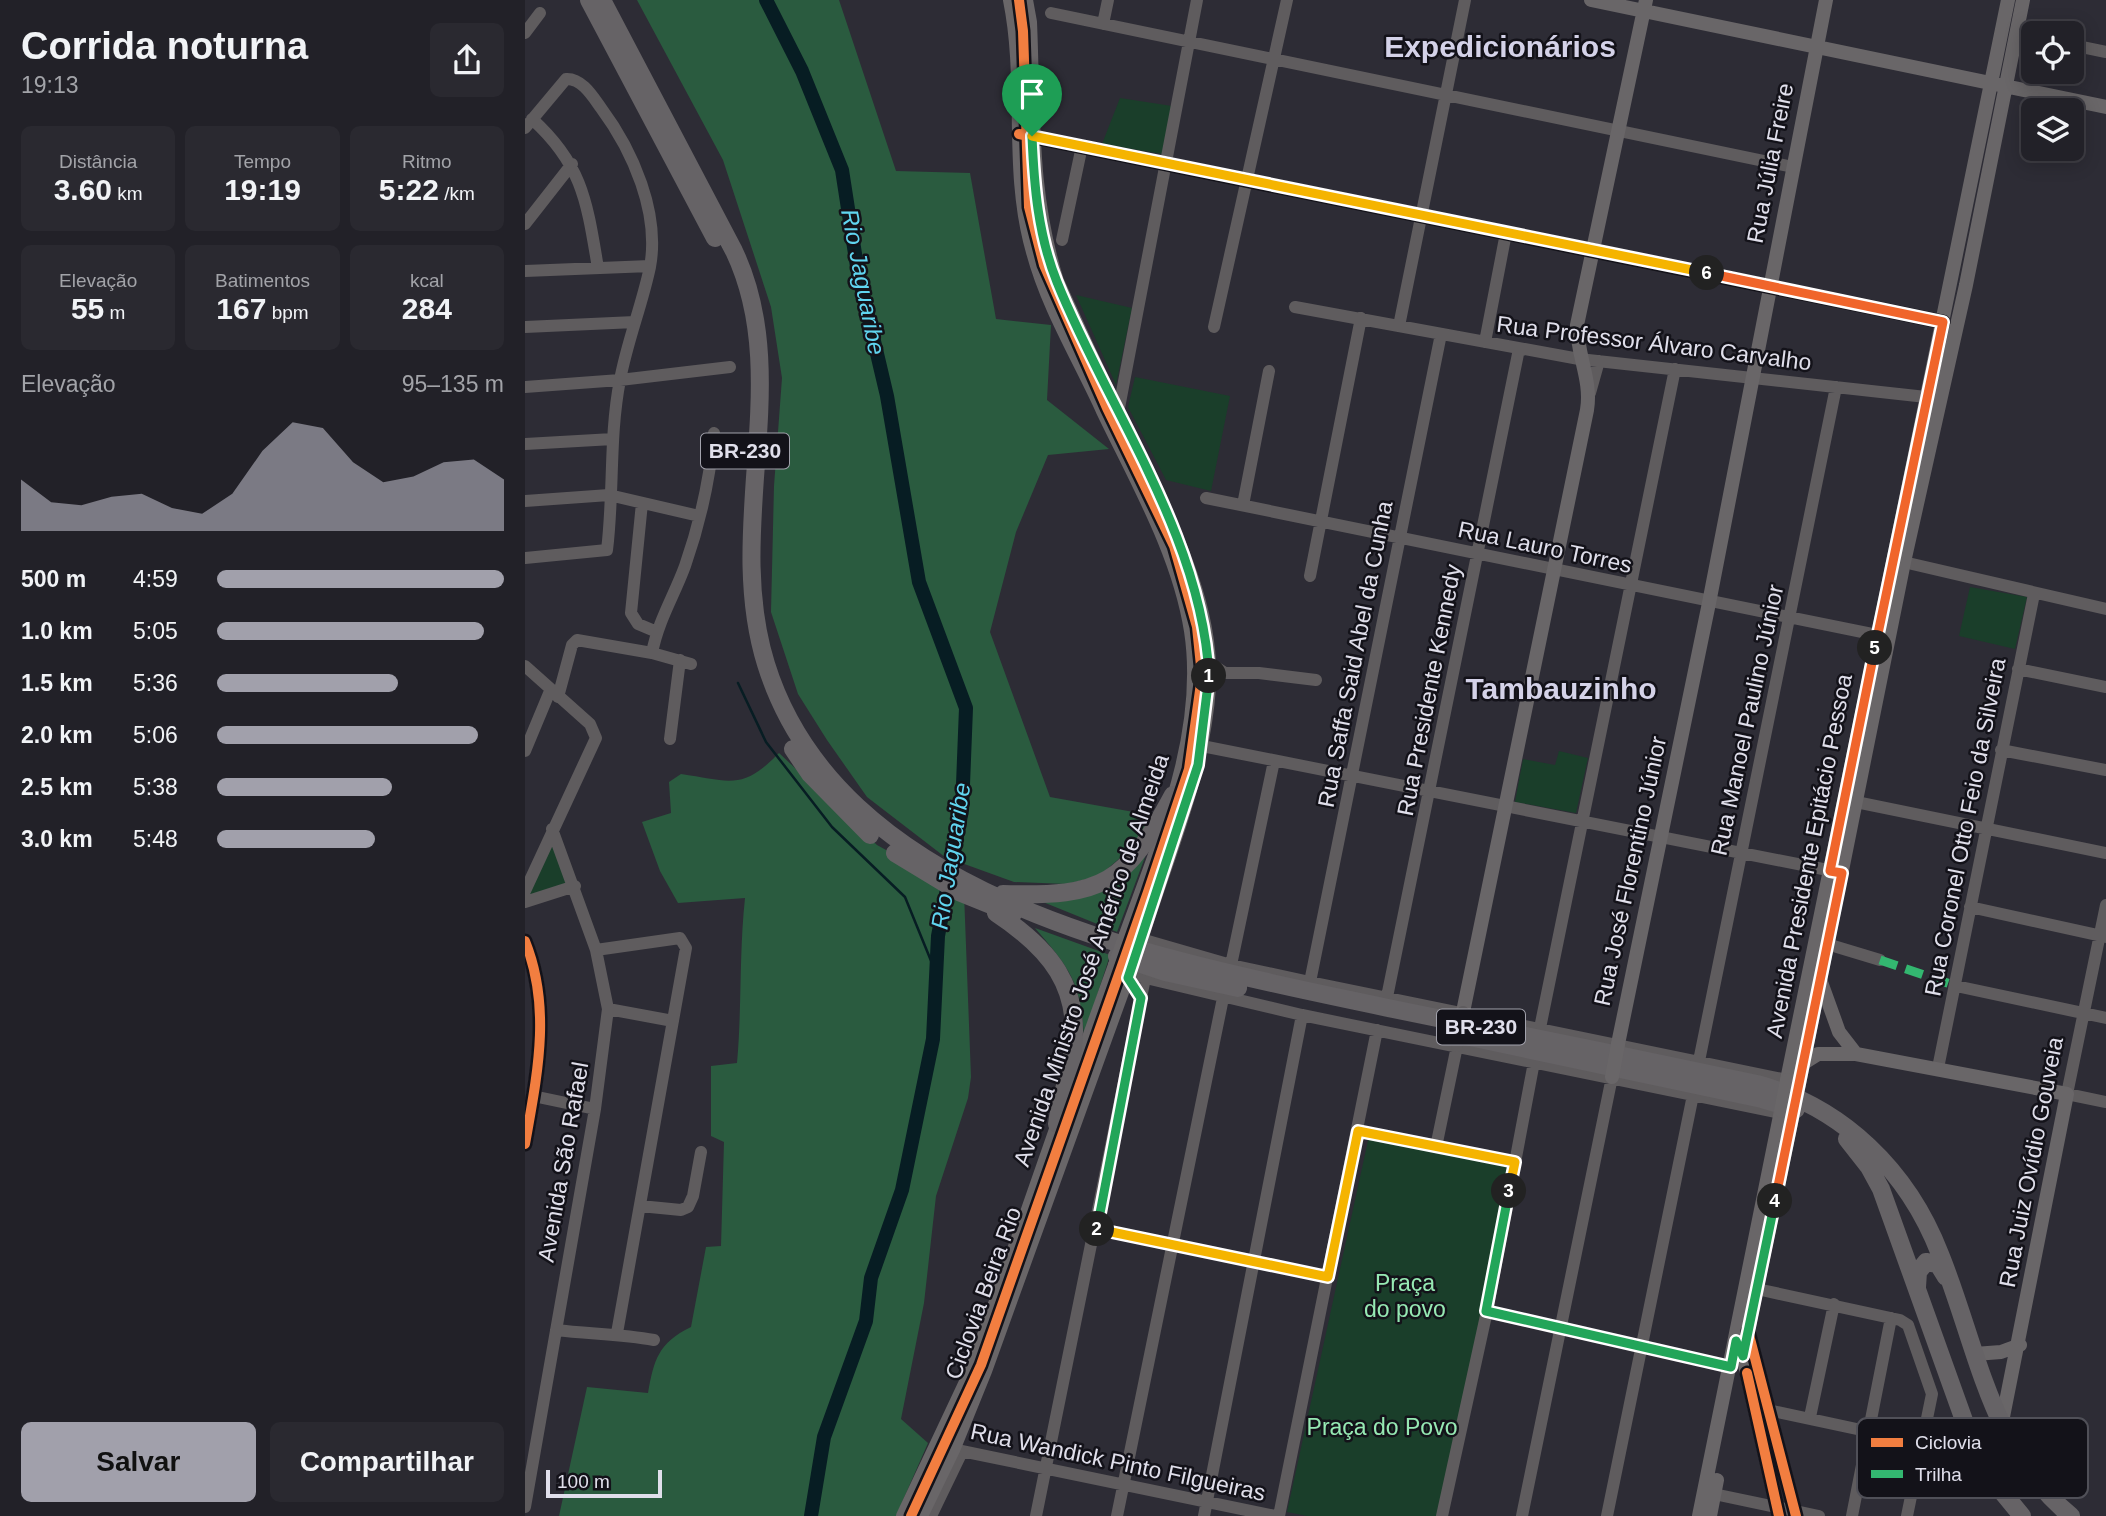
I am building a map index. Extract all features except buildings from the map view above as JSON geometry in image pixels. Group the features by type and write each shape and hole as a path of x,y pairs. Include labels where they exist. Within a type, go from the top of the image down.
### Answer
{"highway":[{"name":"BR-230","path":"589,0 727,258 747,315 751,376 741,537 743,610 757,674 786,735 810,774 860,826 967,891 1165,972 1762,1099 1810,1114 1843,1135 1869,1167 1894,1222 1964,1418"},
{"name":"BR-230","path":"602,0 734,251 750,289 761,352 749,532 751,588 766,666 792,725 826,774 868,818 927,867"},
{"path":"996,894 1065,894 1106,883 1142,850 1173,795"},
{"name":"BR-230","path":"967,891 996,894 1105,940 1201,967 1744,1081 1795,1096 1851,1129 1897,1178 1930,1230 1997,1418"},
{"path":"967,891 1031,938 1056,967 1069,994 1075,1035 1058,1124"},
{"path":"1919,1297 1918,1272 1922,1264 1929,1262 1942,1269 1954,1292"},
{"name":"BR-230","path":"2007,1498 2022,1516"},
{"name":"BR-230","path":"2053,1498 2071,1516"}],"main road":[{"name":"Avenida Ministro José Américo de Almeida","path":"903,1515 973,1367 1021,1254 1130,976 1174,843 1202,746 1209,685 1205,634 1187,567 1056,281 1046,246 1025,135 1010,0"},
{"name":"Avenida Ministro José Américo de Almeida","path":"928,1512 957,1451 1021,1254 1058,1124 1173,795 1188,731 1192,696 1191,631 1183,596 1164,544 1041,281 1024,211 1025,135 1032,71 1026,0"},
{"path":"1591,0 1645,6 1816,48 2106,107"},
{"name":"Rua Júlia Freire","path":"1753,377 1826,0"},
{"name":"Avenida Presidente Epitácio Pessoa","path":"1699,1516 1836,872 1877,635 1964,298 1998,85 2008,0"},
{"name":"Avenida Presidente Epitácio Pessoa","path":"1793,1082 1802,1064 1820,981 1836,872 1857,802 1926,397 1998,85 2016,33 2023,0"},
{"path":"1463,1012 1590,393 1579,359 1577,325 1645,6"},
{"name":"Rua José Florentino Júnior","path":"1612,1077 1753,377"},
{"path":"525,941 541,1002 541,1040 525,1144"},
{"path":"1130,976 1141,998"},
{"path":"1820,981 1839,1032 1856,1054"},
{"path":"1802,1064 1818,1054 1856,1054 2067,1094"},
{"name":"Rua Juiz Ovídio Gouveia","path":"2003,1418 2020,1345 2067,1094"},
{"name":"Avenida Presidente Epitácio Pessoa","path":"1710,1516 1757,1289 1785,1114"},
{"path":"1748,1331 1795,1514"},
{"path":"1736,1341 1743,1356 1778,1512"},
{"path":"1975,1354 2001,1352 2020,1345"}],"street":[{"path":"1103,24 1108,0"},
{"path":"1118,413 1197,0"},
{"path":"1214,327 1287,0"},
{"path":"1399,326 1465,0"},
{"path":"525,33 540,13"},
{"path":"1051,13 1793,167"},
{"path":"2016,33 2021,34"},
{"path":"2084,47 2106,52"},
{"path":"525,558 604,553 607,549 619,380 650,266 651,237 644,194 620,139 588,90 575,80 566,79 529,123 562,149 572,164 587,207 598,268"},
{"path":"1025,135 1593,252 1679,262 1769,285 1943,322"},
{"path":"1062,240 1081,146"},
{"path":"525,224 572,164"},
{"path":"1485,342 1506,233"},
{"path":"525,271 650,266"},
{"name":"Rua Professor Álvaro Carvalho","path":"1295,307 1579,359 1926,397"},
{"path":"1310,576 1361,318"},
{"path":"525,327 635,323"},
{"name":"Rua Saffa Said Abel da Cunha","path":"1310,982 1441,334"},
{"name":"Rua Presidente Kennedy","path":"1387,997 1520,349"},
{"path":"1590,393 1599,361"},
{"path":"525,387 619,380 730,366"},
{"path":"1540,1028 1675,369"},
{"path":"1243,505 1269,371"},
{"name":"Rua Manoel Paulino Júnior","path":"1699,1061 1836,387"},
{"path":"652,653 657,632 684,567 699,516 711,468 714,433"},
{"path":"525,444 614,439"},
{"path":"525,500 609,495 699,516"},
{"name":"Rua Lauro Torres","path":"1206,498 1709,603 1877,635"},
{"path":"642,503 631,614 638,624 657,632"},
{"path":"1898,561 2106,609"},
{"name":"Rua Coronel Otto Feio da Silveira","path":"1938,1068 2034,594"},
{"path":"525,749 554,694 575,640 652,653 685,662 670,739"},
{"path":"1208,662 1226,673 1283,675 1316,680"},
{"path":"525,666 590,724 596,738 525,891"},
{"path":"2018,668 2106,687"},
{"path":"1209,685 1226,673"},
{"path":"1202,746 1582,824 1836,872"},
{"path":"2001,750 2106,770"},
{"path":"1231,965 1274,761"},
{"path":"1857,802 1987,826 2106,853"},
{"name":"Avenida São Rafael","path":"525,1507 595,1109 608,1009 596,950 575,886 552,829"},
{"path":"525,901 575,886"},
{"name":"Rua Juiz Ovídio Gouveia","path":"2067,1094 2083,1014 2103,937 2106,905"},
{"path":"1971,907 2103,937"},
{"path":"596,950 680,938 685,944 685,957 617,1334"},
{"path":"1141,941 1231,965 1793,1082"},
{"path":"1827,944 1879,960"},
{"path":"968,1413 977,1409 1130,976 1302,1015 1785,1114"},
{"path":"1036,1516 1145,978"},
{"path":"1956,985 2106,1018"},
{"path":"1117,1516 1223,998"},
{"path":"608,1009 673,1021"},
{"path":"1436,1147 1463,1012"},
{"path":"1205,1509 1302,1015"},
{"path":"1277,1516 1377,1030"},
{"path":"1443,1516 1534,1062"},
{"path":"1522,1516 1612,1077"},
{"path":"2067,1094 2106,1102"},
{"path":"1607,1516 1693,1095"},
{"path":"533,1096 595,1109"},
{"path":"1358,1131 1515,1162"},
{"path":"640,1206 681,1210 688,1207 694,1196 701,1152"},
{"path":"1095,1229 1328,1277"},
{"path":"1757,1289 1834,1304 1908,1325 1929,1380 1932,1400 1928,1418"},
{"path":"1810,1417 1834,1304"},
{"path":"1486,1311 1731,1367"},
{"path":"1869,1418 1891,1318"},
{"path":"556,1330 606,1336 617,1334 654,1340"},
{"path":"1768,1410 1857,1429"},
{"path":"936,1446 957,1451"},
{"name":"Rua Wandick Pinto Filgueiras","path":"957,1451 1123,1485 1205,1509 1277,1516"},
{"path":"1852,1516 1857,1486"},
{"path":"1714,1494 1778,1512 1819,1516"},
{"path":"1907,1516 1911,1498"}],"green space":[{"path":"637,0 839,0 896,171 970,173 996,319 1051,325 1047,400 1109,449 1048,455 1016,532 990,632 1050,797 1156,816 1142,839 1099,876 1067,884 1014,882 945,857 867,797 798,694 771,612 774,486 782,378 771,307 723,160"},
{"path":"1120,98 1172,106 1162,154 1102,144"},
{"path":"1076,295 1132,308 1116,385"},
{"path":"1135,377 1230,396 1211,491 1166,480 1128,407"},
{"path":"1970,587 2027,597 2015,649 1959,636"},
{"path":"1559,751 1588,758 1576,813 1515,802 1523,759 1555,765"},
{"path":"779,753 877,845 964,893 971,1077 968,1098 936,1196 924,1303 901,1419 928,1443 896,1516 559,1516 587,1387 648,1393 656,1362 664,1346 691,1327 706,1247 721,1246 724,1142 711,1136 711,1066 737,1063 745,898 678,903 660,871 642,822 671,813 669,782 681,774 724,780 745,778"},
{"path":"1151,841 1117,932 1038,900 1074,896"},
{"path":"551,843 569,882 533,896 528,894"},
{"path":"1035,928 1110,955 1084,1036 1080,1001 1071,976"},
{"name":"Praça do Povo","path":"1369,1136 1512,1165 1439,1516 1307,1516 1287,1512"}],"waterway":[{"name":"Rio Jaguaribe","path":"766,0 802,71 842,170 858,273 887,396 919,582 966,708 962,810 938,936 933,1039 902,1190 871,1278 866,1321 824,1437 811,1516"},
{"path":"738,683 766,742 832,827 905,897 936,973"}],"marked path":[{"path":"1880,960 1956,986"}],"cycle path":[{"name":"Ciclovia Beira Rio","path":"911,1516 981,1365 1148,892 1189,769 1202,676 1197,627 1174,546 1107,408 1044,265 1029,207 1023,31 1019,0"},
{"path":"1019,134 1943,322"},
{"path":"525,941 538,991 540,1017 537,1068 525,1144"},
{"path":"1748,1331 1796,1516"},
{"path":"1747,1373 1779,1516"}],"district":[{"name":"Expedicionários","path":"1500,47"},
{"name":"Tambauzinho","path":"1561,689"}],"route":[{"path":"1032,136 1943,322 1891,559 1830,871 1842,873 1743,1356 1736,1341 1731,1367 1486,1311 1515,1162 1358,1131 1328,1277 1095,1229 1141,998 1128,978 1198,765 1209,685 1208,662 1196,594 1175,535 1056,281 1039,218 1032,136"}],"park label":[{"name":"Praça do povo","path":"1405,1296"}]}
